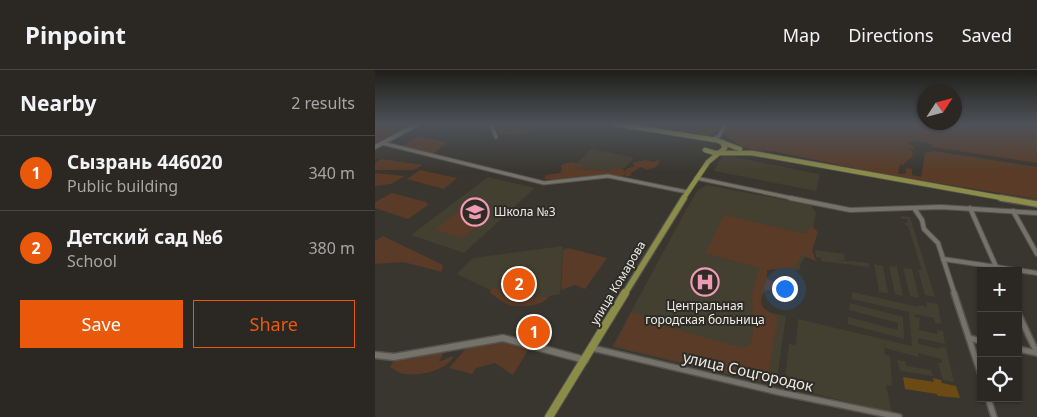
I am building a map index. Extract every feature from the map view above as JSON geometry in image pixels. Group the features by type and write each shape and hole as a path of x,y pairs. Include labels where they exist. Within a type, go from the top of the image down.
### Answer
{"main road":[{"path":"712,140 702,146 705,150 707,162 726,147 722,142"},
{"path":"713,140 752,153"},
{"path":"705,150 715,153 752,153 1037,204"},
{"name":"улица Комарова","path":"549,417 707,162"}],"street":[{"path":"375,147 387,140"},
{"path":"382,143 544,183 608,176 687,192"},
{"path":"696,178 850,210 970,208 1037,213"},
{"path":"914,208 922,220 924,229 938,243 977,363"},
{"path":"970,208 996,267"},
{"path":"1013,211 1037,254"},
{"path":"943,259 986,267"},
{"path":"1022,272 1037,273"},
{"path":"1022,321 1037,353"},
{"path":"375,356 394,358 503,338 585,360"},
{"path":"969,338 977,340"},
{"name":"улица Соцгородок","path":"592,348 778,392 899,417"},
{"path":"1022,350 1037,353"},
{"path":"989,402 994,417"}],"shaded area":[{"path":"411,140 435,140 447,143 432,154 401,146"},
{"path":"732,140 912,140 908,144 913,146 914,149 908,149 912,151 913,156 903,165 900,164 898,174 905,174 906,168 912,169 912,175 921,177 925,153 933,151 1037,167 1037,199 888,175 777,152 742,147"},
{"path":"913,140 1037,140 1037,163 933,147 929,143"},
{"path":"592,149 634,158 618,175 568,171"},
{"path":"723,155 820,174 816,191 714,171"},
{"path":"382,159 423,165 413,170 375,170 375,163"},
{"path":"645,160 660,161 656,167 647,170 641,167 631,173 632,175 625,177 626,169 635,166 632,163"},
{"path":"571,162 583,165 583,168 574,167 572,169 610,171 615,166 625,171 625,174 620,178 601,176 544,179 546,175 560,173 562,170 561,165"},
{"path":"420,170 457,178 444,189 407,179"},
{"path":"375,173 405,176 391,184 375,186"},
{"name":"Школа №3","path":"488,177 535,188 464,253 411,235"},
{"name":"Центральная городская больница","path":"707,185 811,205 816,213 808,253 801,263 799,271 768,264 757,310 786,316 776,386 612,347 686,210 698,190"},
{"path":"392,193 426,202 428,205 408,219 375,208 375,202"},
{"path":"462,208 489,216 463,238 435,230"},
{"path":"724,215 806,234 812,226 818,232 812,250 816,261 802,255 795,267 767,270 767,279 781,284 780,288 765,291 761,301 764,308 778,318 767,383 614,346 631,312 641,315 650,322 743,348 750,345 753,331 752,292 760,268 705,253"},
{"path":"901,216 910,217 935,297 925,295 918,270 922,270 908,226 904,223 908,223 907,219 901,219"},
{"path":"383,236 443,265 442,272 403,262 375,264 375,241"},
{"path":"563,246 560,294 515,302 457,274 473,258"},
{"path":"568,248 607,258 585,289 575,285 561,290 563,250"},
{"path":"815,250 844,254 845,260 837,260 869,263 869,267 821,261 821,257 816,257"},
{"path":"874,264 883,266 888,293 879,292"},
{"path":"889,266 897,267 903,296 895,294"},
{"path":"903,268 912,269 919,298 910,296"},
{"path":"493,288 500,290 501,295 510,295 514,300 549,296 538,304 512,306 490,293 490,290"},
{"path":"852,292 919,307 919,305 927,307 927,302 938,304 941,324 935,323 934,318 915,314 914,317 920,318 919,330 938,334 937,330 943,331 945,344 918,338 918,344 940,349 940,347 946,348 954,382 943,380 938,363 942,363 941,359 918,353 918,357 885,348 884,344 885,355 890,356 892,386 886,385 892,413 784,386 789,344 796,345 798,319 912,346 909,312 852,299"},
{"path":"850,303 903,317 904,339 848,324 848,317 898,330 898,323 849,310"},
{"path":"510,340 530,347 513,375 495,363 476,368 472,374 449,368 468,346"},
{"path":"444,352 439,362 452,356 453,358 449,363 431,372 403,374 390,367 395,360 400,358 409,356 413,359 419,355"},
{"path":"897,360 905,361 906,366 931,370 933,376 900,371"}],"building":[{"path":"903,377 934,382 933,378 941,380 942,383 956,386 960,398 938,396 937,394 905,389"}],"place":[{"name":"Школа №3","path":"475,212"},
{"name":"Центральная городская больница","path":"705,282"},
{"name":"Детский сад №6","path":"519,284"},
{"name":"Сызрань 446020","path":"534,332"}]}
